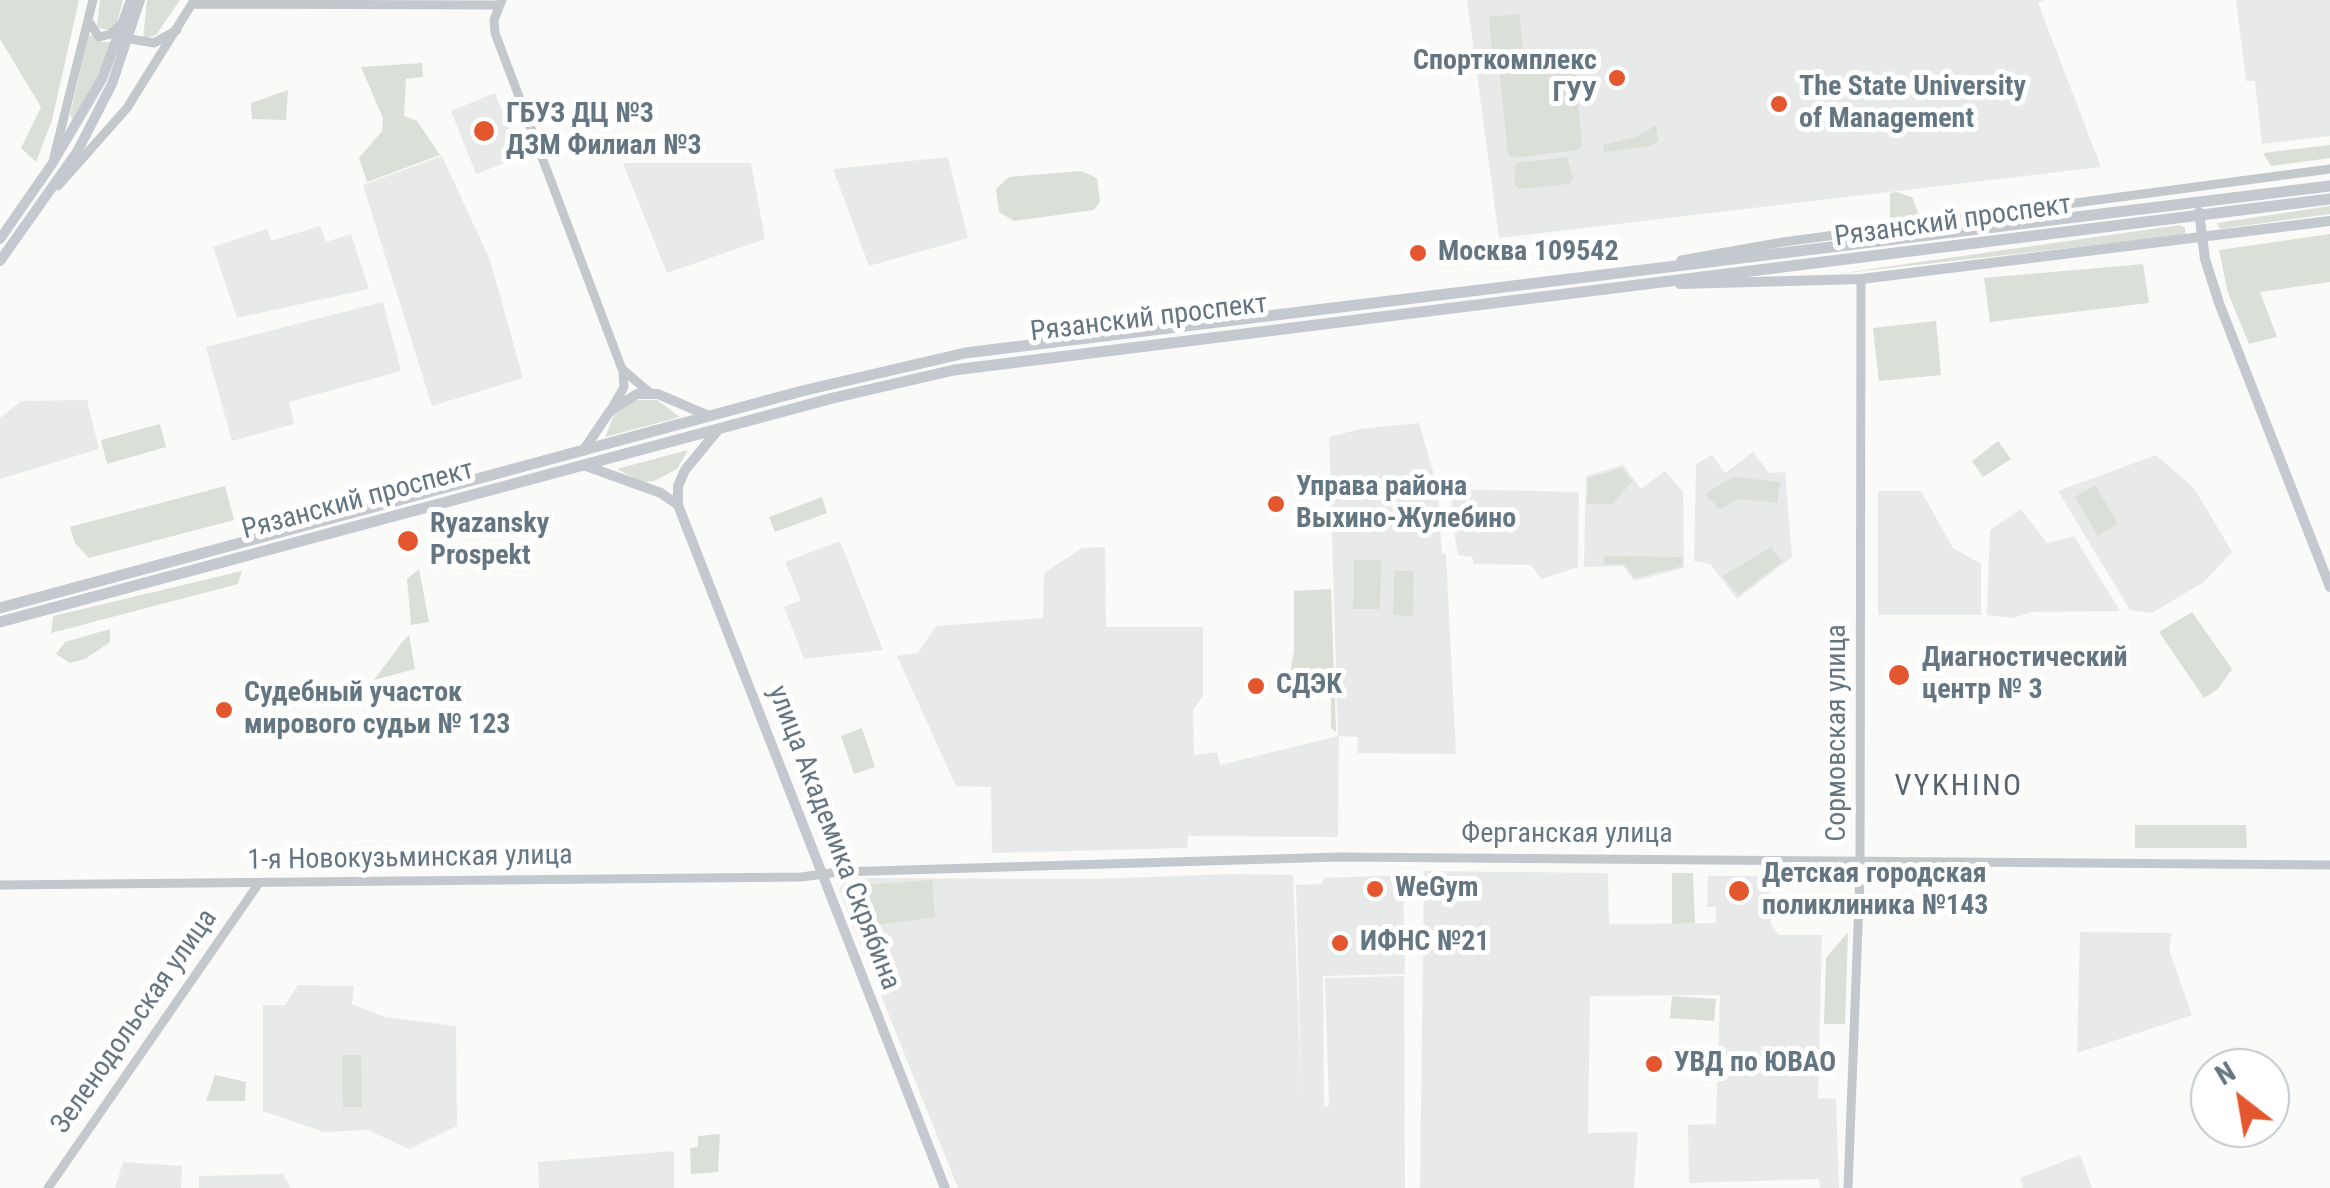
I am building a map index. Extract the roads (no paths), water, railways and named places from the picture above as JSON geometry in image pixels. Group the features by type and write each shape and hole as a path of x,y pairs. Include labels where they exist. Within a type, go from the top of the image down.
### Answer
{"main road":[{"path":"0,239 52,164 102,79 131,0"},
{"path":"0,261 77,152 130,39 140,0"},
{"name":"Рязанский проспект","path":"0,608 601,446 694,429 896,382 1024,359 1655,284 2330,186"},
{"name":"Рязанский проспект","path":"717,423 875,372 982,350 2199,208 2330,199"},
{"path":"2199,208 2202,239 2219,303 2330,586"},
{"path":"1655,284 1759,285 1861,278 2330,221"},
{"path":"582,451 608,414 629,396 650,393 717,423 678,486 678,504 586,466"},
{"path":"646,488 670,482 689,465 694,429 675,401"},
{"path":"608,414 601,446 606,461 623,481"},
{"name":"Рязанский проспект","path":"0,622 606,461 694,429"},
{"name":"улица Академика Скрябина","path":"678,504 945,1188"}],"street":[{"path":"52,164 92,0"},
{"path":"36,211 127,108 193,2 500,2 495,33 622,370 624,387 608,414"},
{"path":"88,20 99,37 111,34 126,19"},
{"path":"130,39 154,43 179,28"},
{"path":"1590,279 1784,242 2330,170"},
{"name":"Сормовская улица","path":"1848,1188 1860,860 1861,278"},
{"path":"622,370 650,393"},
{"name":"Ферганская улица","path":"820,874 1339,856 2330,863"},
{"name":"1-я Новокузьминская улица","path":"0,885 820,874"},
{"name":"Зеленодольская улица","path":"48,1188 259,882"}],"place":[{"name":"Спорткомплекс ГУУ","path":"1617,78"},
{"name":"The State University of Management","path":"1779,104"},
{"name":"ГБУЗ ДЦ №3 ДЗМ Филиал №3","path":"484,131"},
{"name":"Москва 109542","path":"1418,253"},
{"name":"Управа района Выхино-Жулебино","path":"1276,504"},
{"name":"Ryazansky Prospekt","path":"408,541"},
{"name":"Диагностический центр № 3","path":"1899,675"},
{"name":"СДЭК","path":"1256,686"},
{"name":"Судебный участок мирового судьи № 123","path":"224,710"},
{"name":"WeGym","path":"1375,889"},
{"name":"Детская городская поликлиника №143","path":"1739,891"},
{"name":"ИФНС №21","path":"1340,943"},
{"name":"УВД по ЮВАО","path":"1654,1064"}],"district":[{"name":"VYKHINO","path":"1959,787"}]}
